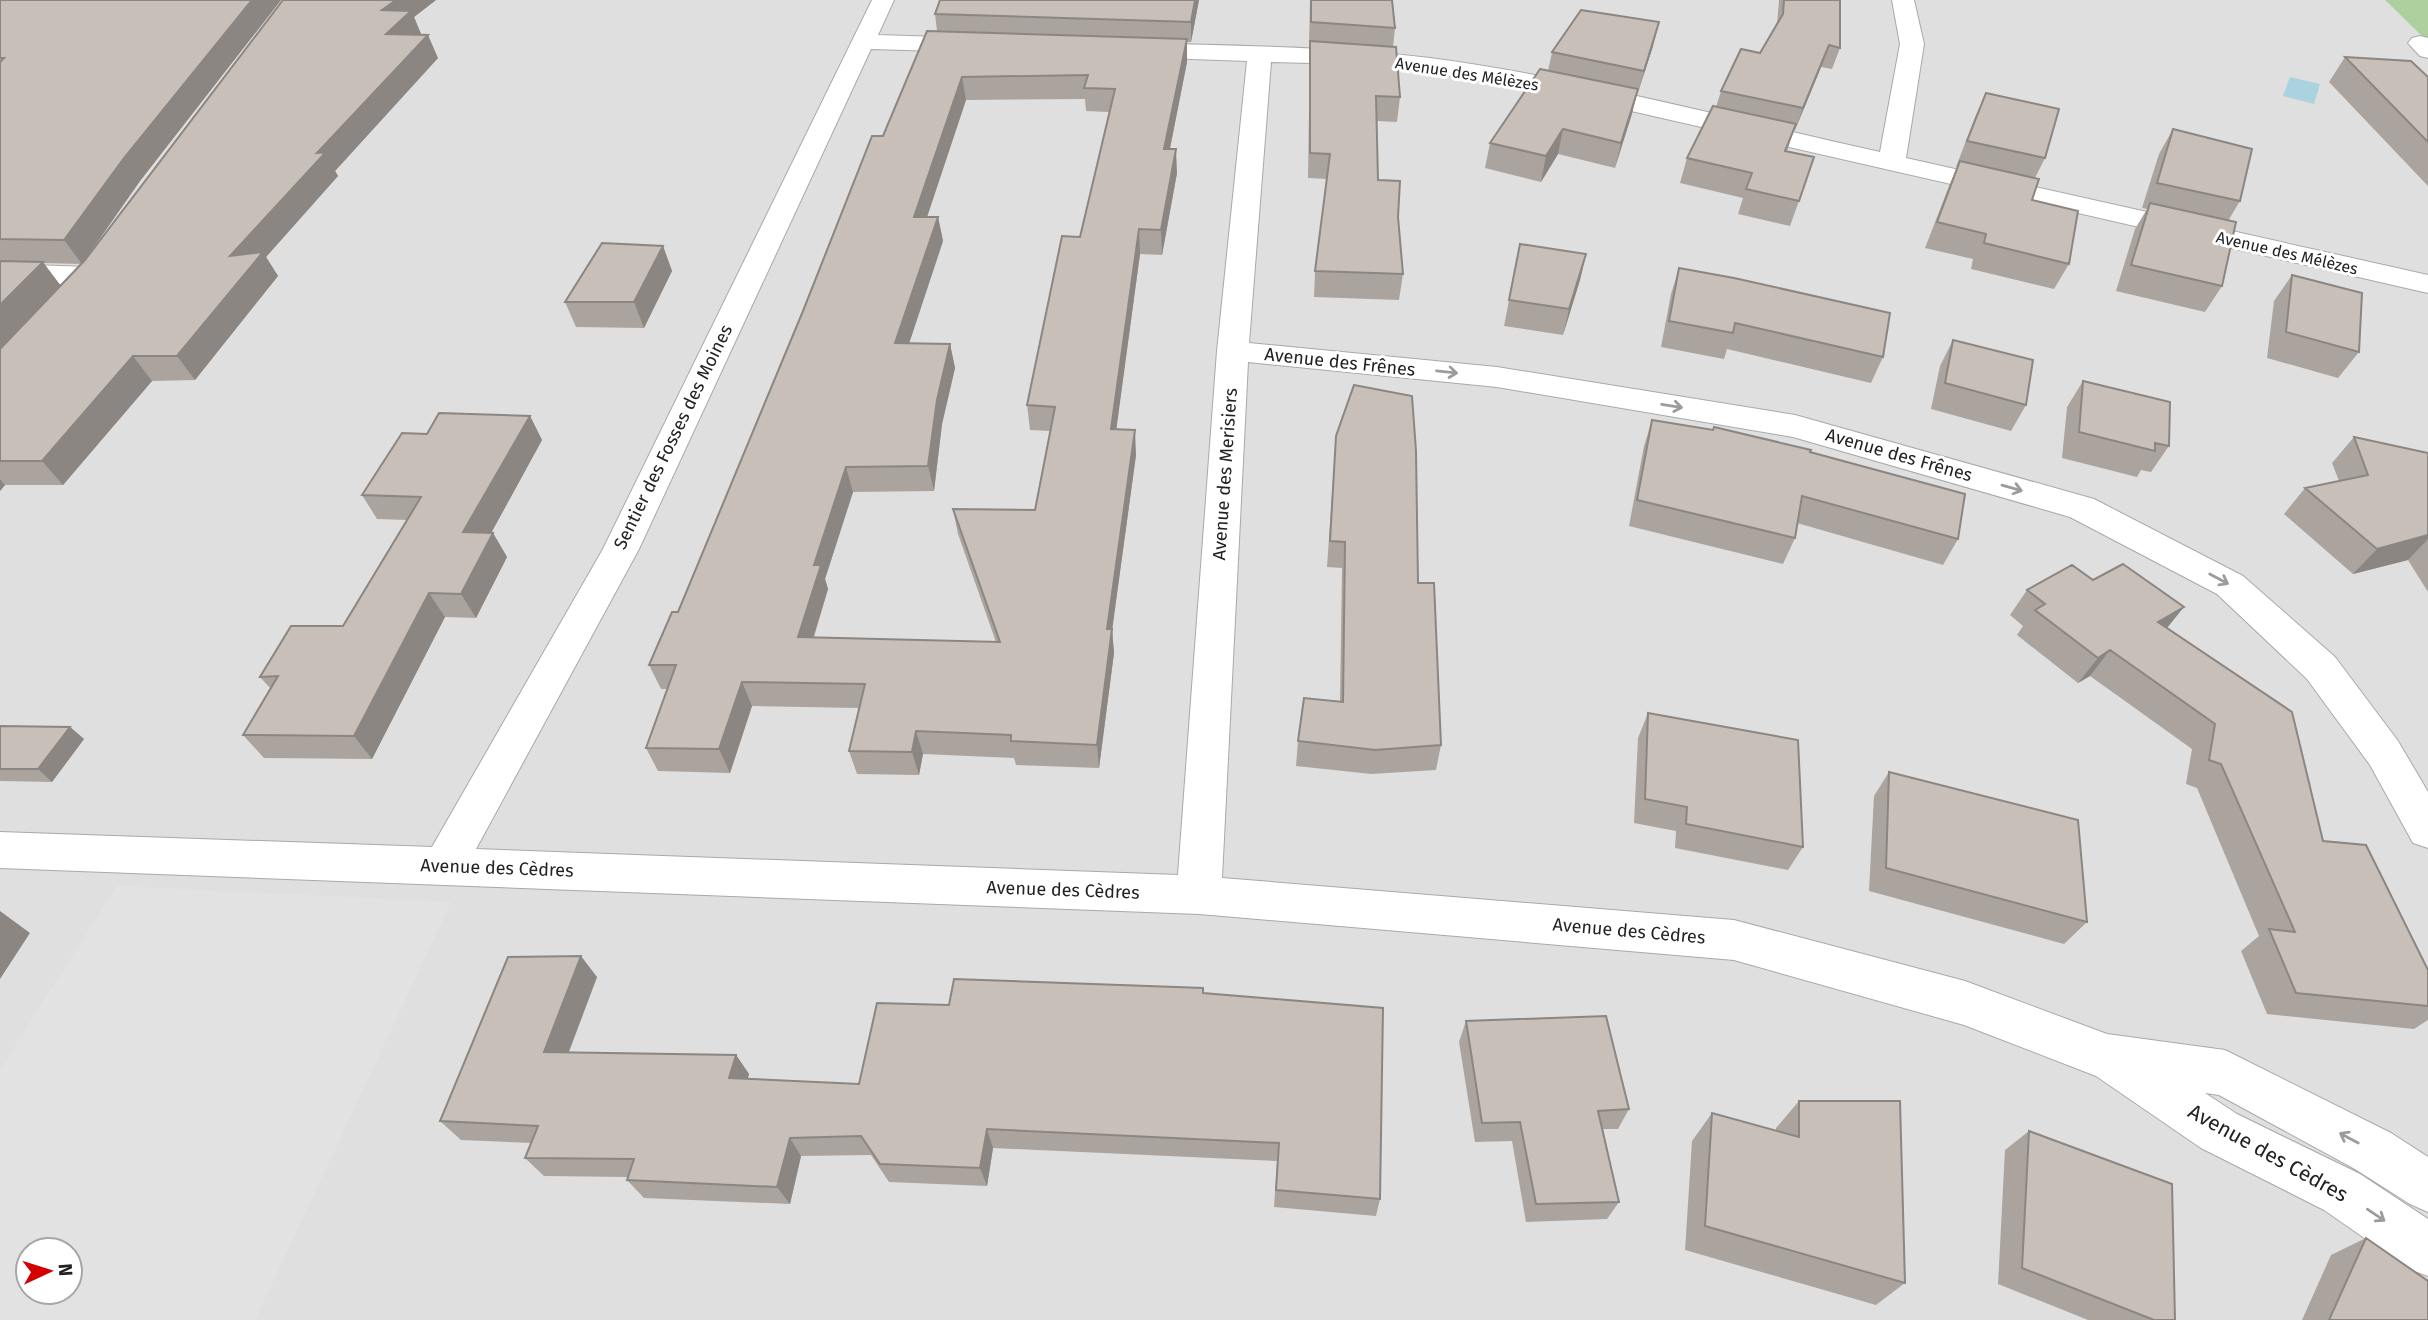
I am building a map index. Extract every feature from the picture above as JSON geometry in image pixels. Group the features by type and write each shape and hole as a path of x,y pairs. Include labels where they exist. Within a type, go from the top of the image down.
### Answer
{"street":[{"name":"Sentier des Fosses des Moines","path":"445,865 621,549 883,0"},
{"path":"1892,161 1912,44 1903,0"},
{"path":"862,42 999,46"},
{"name":"Avenue des Mélèzes","path":"1109,49 1352,57 1446,69 1570,90 2428,284"},
{"name":"Avenue des Merisiers","path":"1199,895 1233,351 1260,54"},
{"path":"0,273 99,265 64,305"},
{"name":"Avenue des Frênes","path":"1233,351 1497,377 1795,426 2082,508 2230,585 2321,668 2384,753 2428,830"},
{"name":"Avenue des Cèdres","path":"0,850 1199,895 1734,940 1965,1003 2107,1057 2219,1131 2342,1192 2428,1250"},
{"name":"Avenue des Cèdres","path":"2107,1057 2225,1073 2373,1151 2428,1186"}],"shaded area":[{"path":"0,0 2385,0 2428,42 2428,1320 0,1320"},
{"path":"117,886 451,902 255,1320 0,1320 0,1069"}],"green space":[{"path":"2385,0 2428,0 2428,42"}],"water":[{"path":"2290,77 2320,84 2314,104 2283,96"}],"building":[{"path":"0,0 252,0 124,158 64,240 0,239 0,62 4,58 0,58"},
{"path":"283,0 396,0 382,10 411,11 386,34 428,35 317,153 326,152 230,256 263,252 177,356 133,356 42,461 0,461 0,349 85,260"},
{"path":"940,0 1195,0 1191,22 935,14"},
{"path":"1311,0 1392,0 1395,28 1311,22"},
{"path":"1784,0 1840,0 1840,48 1829,45 1803,108 1721,91 1741,49 1760,53 1783,14"},
{"path":"1581,10 1659,22 1644,71 1552,52"},
{"path":"927,31 1187,39 1164,149 1176,149 1161,230 1139,229 1111,429 1135,430 1107,629 1112,629 1097,745 1011,741 1011,735 916,731 912,752 849,751 865,684 742,682 719,749 646,748 676,665 649,665 672,612 678,612 803,311 872,136 883,136","holes":["1088,75 1084,88 1115,89 1080,237 1062,236 1027,405 1055,407 1035,510 953,509 1000,642 798,637 821,565 814,565 846,467 928,466 937,400 950,344 895,343 938,217 914,217 962,77"]},
{"path":"1310,41 1396,47 1400,97 1376,96 1378,180 1400,181 1398,217 1403,274 1315,271 1330,154 1310,153"},
{"path":"2345,57 2411,61 2428,77 2428,142"},
{"path":"1540,69 1638,89 1621,143 1563,129 1546,156 1490,143"},
{"path":"1986,93 2059,109 2045,158 1967,141"},
{"path":"1713,106 1796,124 1785,151 1814,157 1799,201 1746,189 1752,173 1687,158"},
{"path":"2173,129 2252,149 2240,201 2157,183"},
{"path":"1960,161 2039,179 2032,200 2078,211 2069,264 1984,243 1986,234 1937,222"},
{"path":"2150,203 2236,222 2222,286 2131,265"},
{"path":"602,243 663,246 634,302 565,302"},
{"path":"1520,244 1586,254 1569,309 1509,300"},
{"path":"0,261 43,262 0,305"},
{"path":"1679,268 1890,313 1883,357 1735,323 1733,333 1669,321"},
{"path":"2292,275 2362,293 2359,352 2286,332"},
{"path":"1953,340 2033,360 2026,405 1945,383"},
{"path":"2083,381 2170,402 2169,446 2155,443 2155,451 2079,432"},
{"path":"1354,385 1412,396 1416,451 1418,583 1434,583 1441,745 1375,750 1298,741 1304,698 1343,702 1345,542 1330,541 1336,436"},
{"path":"439,413 530,416 463,532 493,533 461,594 429,593 354,736 243,735 278,676 260,677 291,626 343,626 421,497 362,495 402,433 427,434"},
{"path":"1652,420 1713,430 1714,427 1811,450 1810,452 1965,494 1958,539 1802,496 1795,538 1637,500"},
{"path":"2354,437 2428,453 2428,535 2377,549 2305,488 2368,475"},
{"path":"2123,564 2184,607 2158,622 2292,712 2323,841 2366,845 2428,970 2428,1006 2296,993 2269,929 2295,932 2221,764 2209,760 2215,724 2110,650 2098,658 2035,610 2045,604 2027,590 2072,565 2093,580"},
{"path":"1648,713 1798,740 1803,847 1686,824 1687,807 1645,799"},
{"path":"0,726 70,727 38,769 0,769"},
{"path":"1889,772 2078,820 2087,922 1886,868"},
{"path":"581,956 544,1052 736,1055 729,1078 859,1084 877,1003 949,1005 954,979 1203,988 1203,993 1383,1008 1380,1199 1276,1190 1279,1143 987,1129 980,1168 880,1164 861,1136 790,1138 777,1187 627,1180 634,1159 525,1158 538,1126 440,1121 508,957"},
{"path":"1606,1016 1629,1109 1598,1111 1619,1202 1536,1204 1520,1122 1482,1123 1466,1021"},
{"path":"1799,1101 1900,1101 1905,1283 1705,1226 1712,1113 1799,1137"},
{"path":"2029,1131 2172,1184 2175,1320 2154,1320 2022,1268"},
{"path":"2366,1238 2428,1281 2428,1320 2329,1320"}]}
